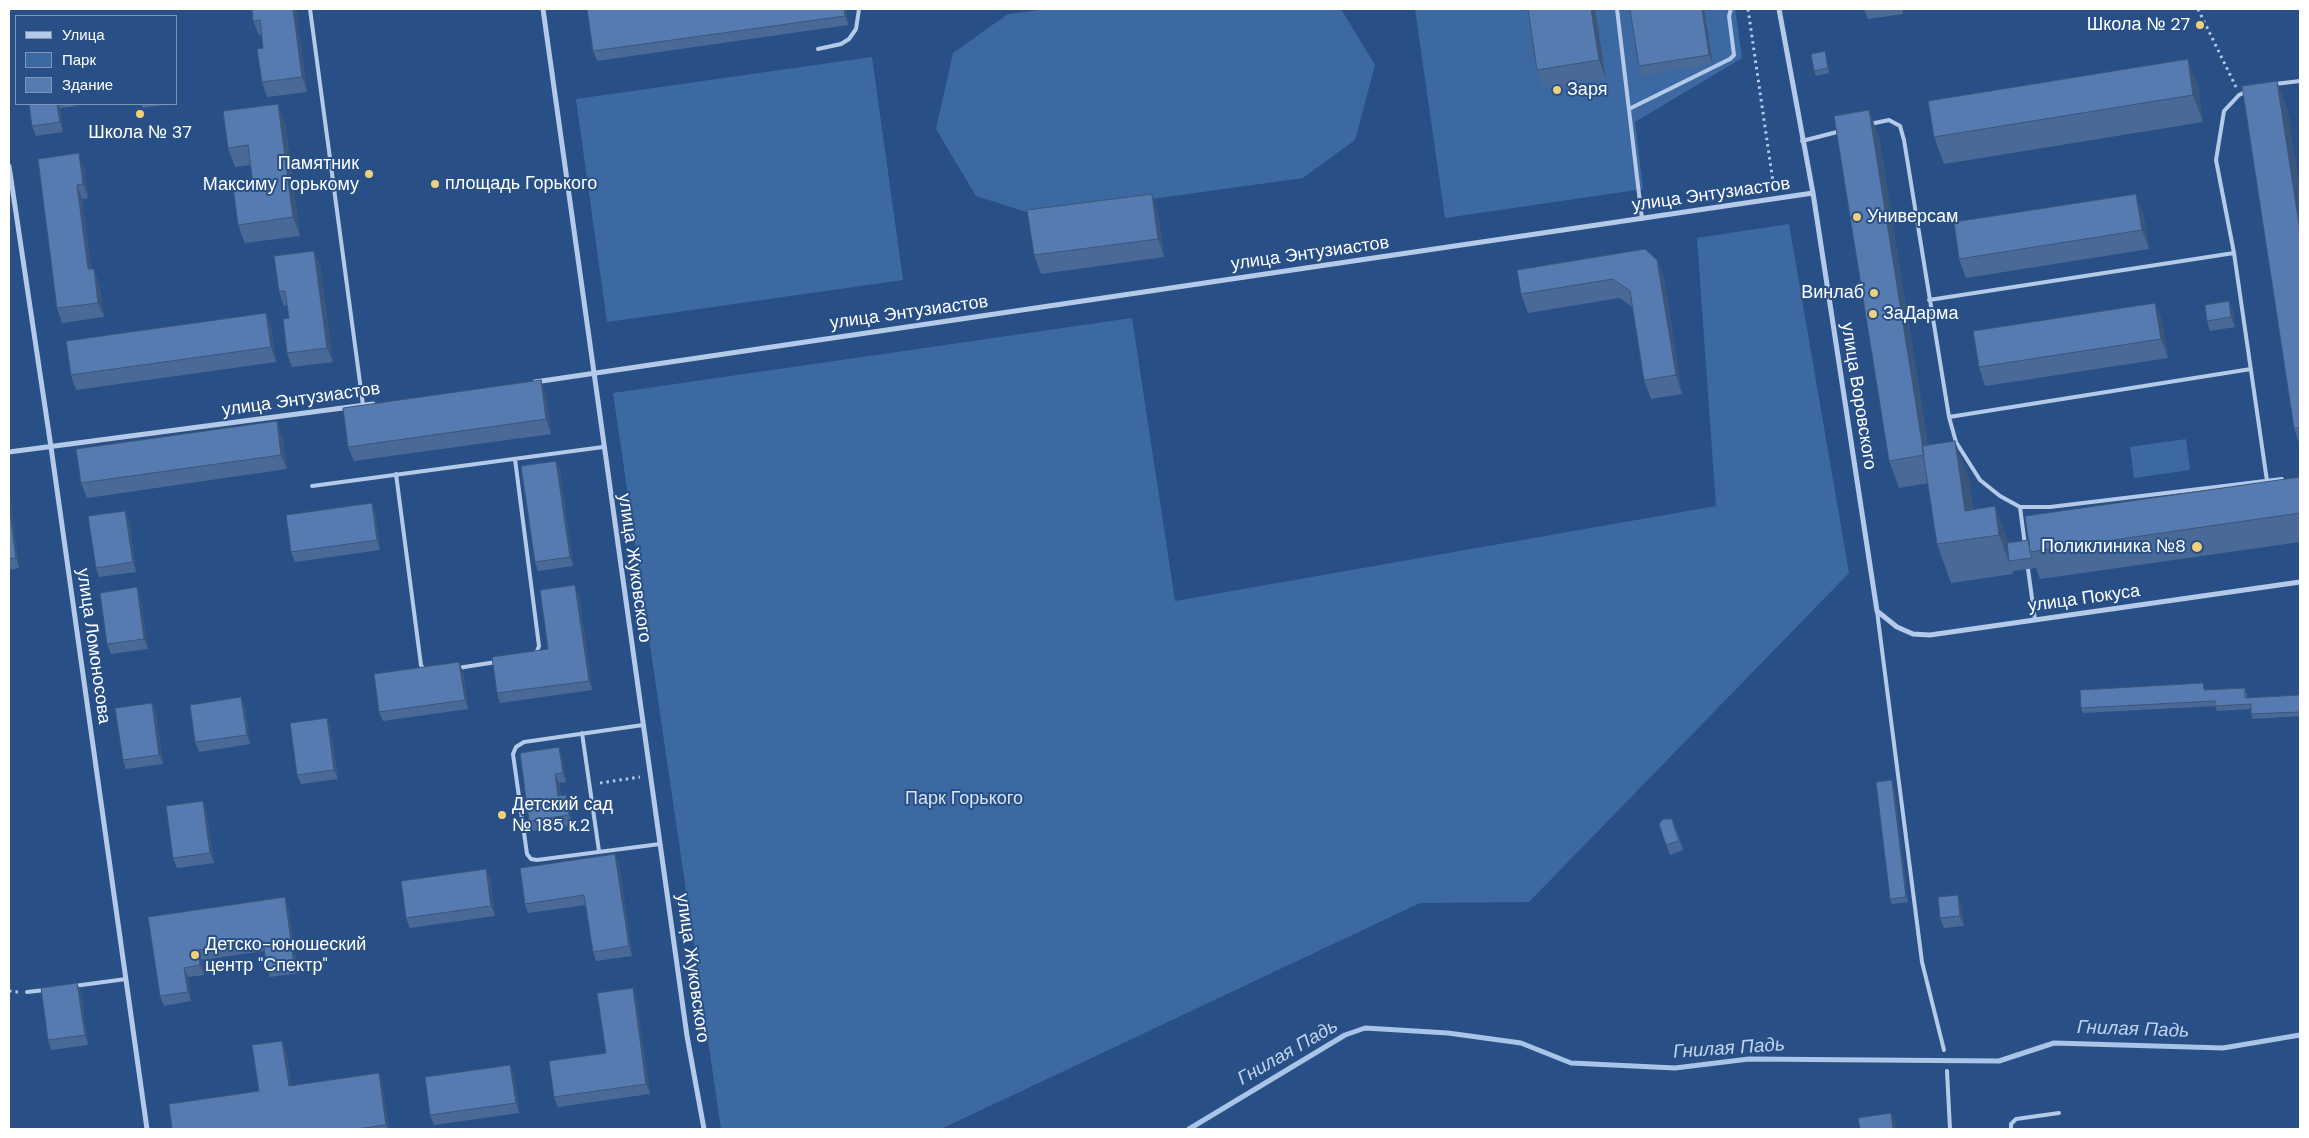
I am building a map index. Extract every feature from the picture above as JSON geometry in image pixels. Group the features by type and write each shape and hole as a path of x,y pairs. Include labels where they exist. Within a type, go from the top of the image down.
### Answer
{"street":[{"name":"улица Жуковского","path":"543,9 687,1036 704,1129"},
{"name":"улица Воровского","path":"1779,9 1813,193 1877,611"},
{"name":"улица Ломоносова","path":"9,166 51,447 147,1129"},
{"name":"улица Энтузиастов","path":"527,383 1813,193"},
{"name":"улица Энтузиастов","path":"9,452 383,402"},
{"name":"улица Покуса","path":"1877,611 1897,627 1913,634 1930,635 2300,582"}],"lane":[{"path":"310,9 364,405"},
{"path":"818,49 841,44 850,39 856,29 859,9"},
{"path":"1616,9 1642,219"},
{"path":"1629,109 1730,59 1734,55 1729,16 1730,9"},
{"path":"2267,85 2300,81"},
{"path":"2252,89 2239,95 2224,112 2216,160 2234,253 2268,481"},
{"path":"1860,127 1889,120 1900,126 1904,140 1948,417 1956,442 1980,480 2000,496 2020,507 2050,507 2284,479"},
{"path":"1802,141 1850,129"},
{"path":"1929,300 2234,253"},
{"path":"1948,417 2251,369"},
{"path":"312,486 603,447"},
{"path":"515,459 539,646 538,652 534,656"},
{"path":"396,474 421,665 425,670 432,672"},
{"path":"2020,507 2025,551"},
{"path":"2028,569 2034,620"},
{"path":"1877,611 1922,962 1944,1050"},
{"path":"451,670 506,660"},
{"path":"643,725 524,742 516,747 513,754 527,854 537,860 660,844"},
{"path":"582,733 599,851"},
{"path":"66,987 126,979"},
{"path":"27,992 47,990"},
{"path":"1947,1071 1950,1129"},
{"path":"2011,1129 2011,1124 2016,1119 2059,1113"}],"path":[{"path":"1748,9 1776,199"},
{"path":"2198,9 2239,95"},
{"path":"589,785 650,775"}],"green space":[{"path":"1047,9 1341,9 1375,65 1355,140 1303,178 1036,215 976,196 936,129 953,53 1008,14"},
{"name":"Заря","path":"1415,9 1735,9 1742,58 1635,122 1643,189 1445,218"},
{"path":"872,57 903,280 607,322 576,99"},
{"name":"Парк Горького","path":"1789,224 1849,573 1529,902 1420,903 941,1129 721,1129 613,393 1132,318 1175,601 1716,506 1697,238"},
{"path":"2186,439 2190,470 2134,478 2130,447"}],"building":[{"path":"252,9 293,9 302,77 262,82 257,49 263,48 260,20 253,21"},
{"path":"587,9 844,9 845,16 593,51"},
{"path":"1528,9 1591,9 1599,60 1537,70"},
{"path":"1630,9 1702,9 1709,55 1639,66"},
{"path":"1825,51 1828,68 1814,71 1811,54"},
{"path":"2188,59 2193,95 1934,137 1928,101"},
{"path":"2277,81 2300,231 2300,428 2294,428 2242,86"},
{"path":"278,104 293,217 238,225 233,186 253,184 248,145 228,148 223,111"},
{"path":"29,105 57,105 60,122 32,126"},
{"path":"1869,110 1924,455 1889,461 1834,116"},
{"path":"79,153 83,184 77,185 88,269 94,269 98,303 57,308 38,159"},
{"path":"1152,194 1158,239 1034,255 1027,210"},
{"path":"2136,194 2142,230 1959,259 1954,222"},
{"path":"1645,249 1657,260 1676,375 1644,380 1630,291 1613,279 1521,294 1517,270"},
{"path":"314,251 327,348 287,353 283,319 289,318 285,291 279,291 274,256"},
{"path":"2229,301 2231,317 2207,321 2205,305"},
{"path":"2155,303 2161,339 1979,367 1973,331"},
{"path":"266,313 271,347 71,375 66,341"},
{"path":"541,380 546,419 348,447 343,408"},
{"path":"277,421 281,455 81,483 76,449"},
{"path":"1955,441 1965,511 1995,506 1999,535 1937,544 1922,446"},
{"path":"556,461 570,557 535,562 521,466"},
{"path":"2300,477 2300,513 2030,552 2025,516"},
{"path":"372,503 377,540 291,552 286,515"},
{"path":"9,506 16,558 9,559"},
{"path":"125,511 133,562 96,568 88,516"},
{"path":"2029,540 2032,558 2009,561 2007,543"},
{"path":"575,585 589,681 497,693 492,657 548,649 540,590"},
{"path":"137,587 144,639 107,644 100,593"},
{"path":"459,662 465,700 379,712 374,674"},
{"path":"2203,683 2204,690 2245,688 2245,698 2300,695 2300,712 2251,714 2251,704 2215,706 2215,701 2081,708 2080,690"},
{"path":"241,697 247,735 195,742 190,705"},
{"path":"152,703 159,755 123,760 115,708"},
{"path":"327,718 334,770 297,775 290,723"},
{"path":"559,747 563,773 555,774 558,796 566,795 569,815 529,821 520,753"},
{"path":"1892,780 1906,897 1890,899 1876,782"},
{"path":"203,801 210,853 173,858 166,806"},
{"path":"1663,819 1672,819 1679,841 1666,845 1659,824"},
{"path":"615,854 629,946 593,952 584,895 525,904 520,868"},
{"path":"486,869 491,906 406,918 401,881"},
{"path":"1958,895 1960,916 1940,918 1938,897"},
{"name":"Детско-юношеский центр \"Спектр\"","path":"285,897 294,964 267,968 263,941 198,950 200,965 184,968 188,992 160,996 148,917"},
{"path":"77,983 85,1035 48,1040 41,988"},
{"path":"633,988 646,1084 554,1097 549,1061 606,1053 597,993"},
{"path":"282,1041 289,1086 379,1073 386,1125 356,1129 172,1129 169,1104 259,1091 252,1045"},
{"path":"510,1065 516,1103 430,1115 425,1077"},
{"path":"1891,1113 1893,1129 1860,1129 1858,1118"}],"waterway":[{"name":"Гнилая Падь","path":"1189,1129 1345,1035 1365,1028 1448,1033 1521,1043 1571,1063 1675,1068 1749,1059 1999,1061 2054,1043 2223,1048 2300,1035"}],"place":[{"name":"Школа № 27","path":"2200,25"},
{"name":"Заря","path":"1557,90"},
{"name":"Школа № 37","path":"140,114"},
{"name":"Памятник Максиму Горькому","path":"369,174"},
{"name":"площадь Горького","path":"435,184"},
{"name":"Универсам","path":"1857,217"},
{"name":"Винлаб","path":"1874,293"},
{"name":"ЗаДарма","path":"1873,314"},
{"name":"Поликлиника №8","path":"2197,547"},
{"name":"Детский сад № 185 к.2","path":"502,815"},
{"name":"Детско-юношеский центр \"Спектр\"","path":"195,955"}]}
